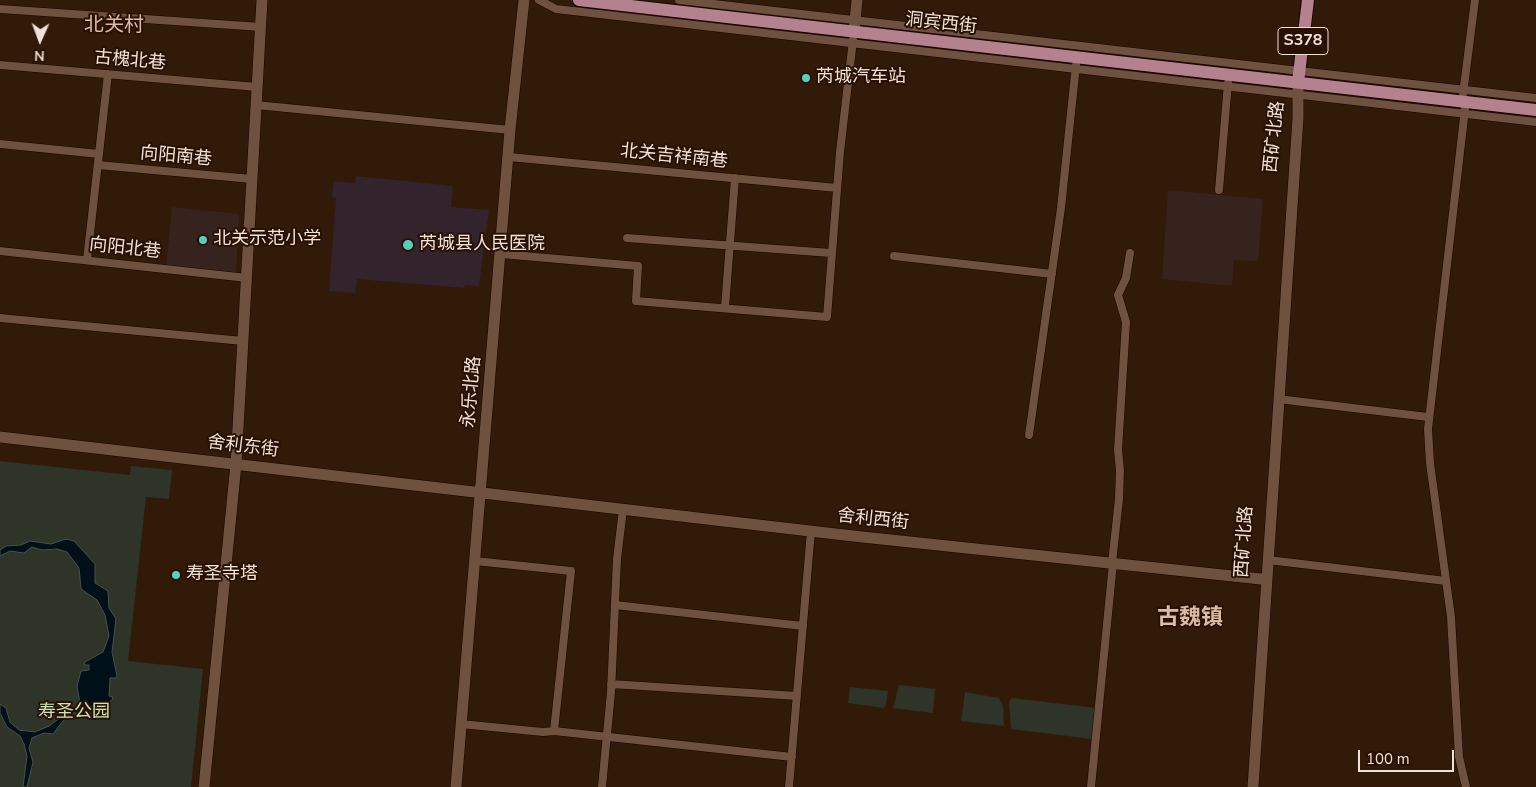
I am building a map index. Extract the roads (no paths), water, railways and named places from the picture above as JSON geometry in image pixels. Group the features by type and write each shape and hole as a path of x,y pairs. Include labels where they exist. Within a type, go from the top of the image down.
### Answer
{"main road":[{"path":"204,787 236,464 262,0"},
{"name":"永乐北路","path":"456,787 510,130 524,0"},
{"name":"洞宾西街","path":"579,0 854,31 1076,63 1228,80 1298,83 1536,110"},
{"path":"854,31 857,0"},
{"name":"S378","path":"1298,83 1308,0"},
{"name":"西矿北路","path":"1253,787 1298,118 1298,83"},
{"name":"西矿北路","path":"1247,787 1292,127 1298,83"},
{"name":"舍利东街","path":"0,436 481,492"},
{"name":"舍利西街","path":"481,492 811,531 1261,579"}],"street":[{"path":"539,0 556,9 854,31 1298,83"},
{"path":"680,0 854,31"},
{"path":"1466,787 1458,748 1455,661 1430,462 1428,417 1475,0"},
{"path":"0,9 261,27"},
{"path":"501,254 638,266 636,301 827,317 837,188 854,31"},
{"path":"1029,435 1052,274 1076,63"},
{"name":"古槐北巷","path":"0,66 258,87"},
{"path":"87,260 108,74"},
{"path":"1219,190 1228,80"},
{"path":"1464,101 1536,98"},
{"path":"1464,101 1536,122"},
{"path":"256,105 510,130"},
{"path":"0,144 99,154"},
{"name":"北关吉祥南巷","path":"509,157 837,188"},
{"name":"向阳南巷","path":"98,165 252,179"},
{"path":"725,307 735,178"},
{"path":"627,238 831,253"},
{"name":"向阳北巷","path":"0,251 247,278"},
{"path":"1091,787 1119,499 1120,470 1118,450 1126,322 1118,295 1126,278 1130,253"},
{"path":"894,256 1052,274"},
{"path":"0,318 243,341"},
{"path":"1278,399 1428,417"},
{"path":"602,787 623,509"},
{"path":"789,787 811,531"},
{"path":"1268,560 1446,581"},
{"path":"475,561 571,571 554,731"},
{"path":"615,605 803,626"},
{"path":"611,684 798,696"},
{"path":"461,724 606,736 792,756"}],"place":[{"name":"芮城汽车站","path":"806,78"},
{"name":"北关示范小学","path":"203,240"},
{"name":"芮城县人民医院","path":"408,245"},
{"name":"寿圣寺塔","path":"176,575"}],"district":[{"name":"北关村","path":"114,26"},
{"name":"古魏镇","path":"1190,619"}],"park label":[{"name":"寿圣公园","path":"74,713"}]}
